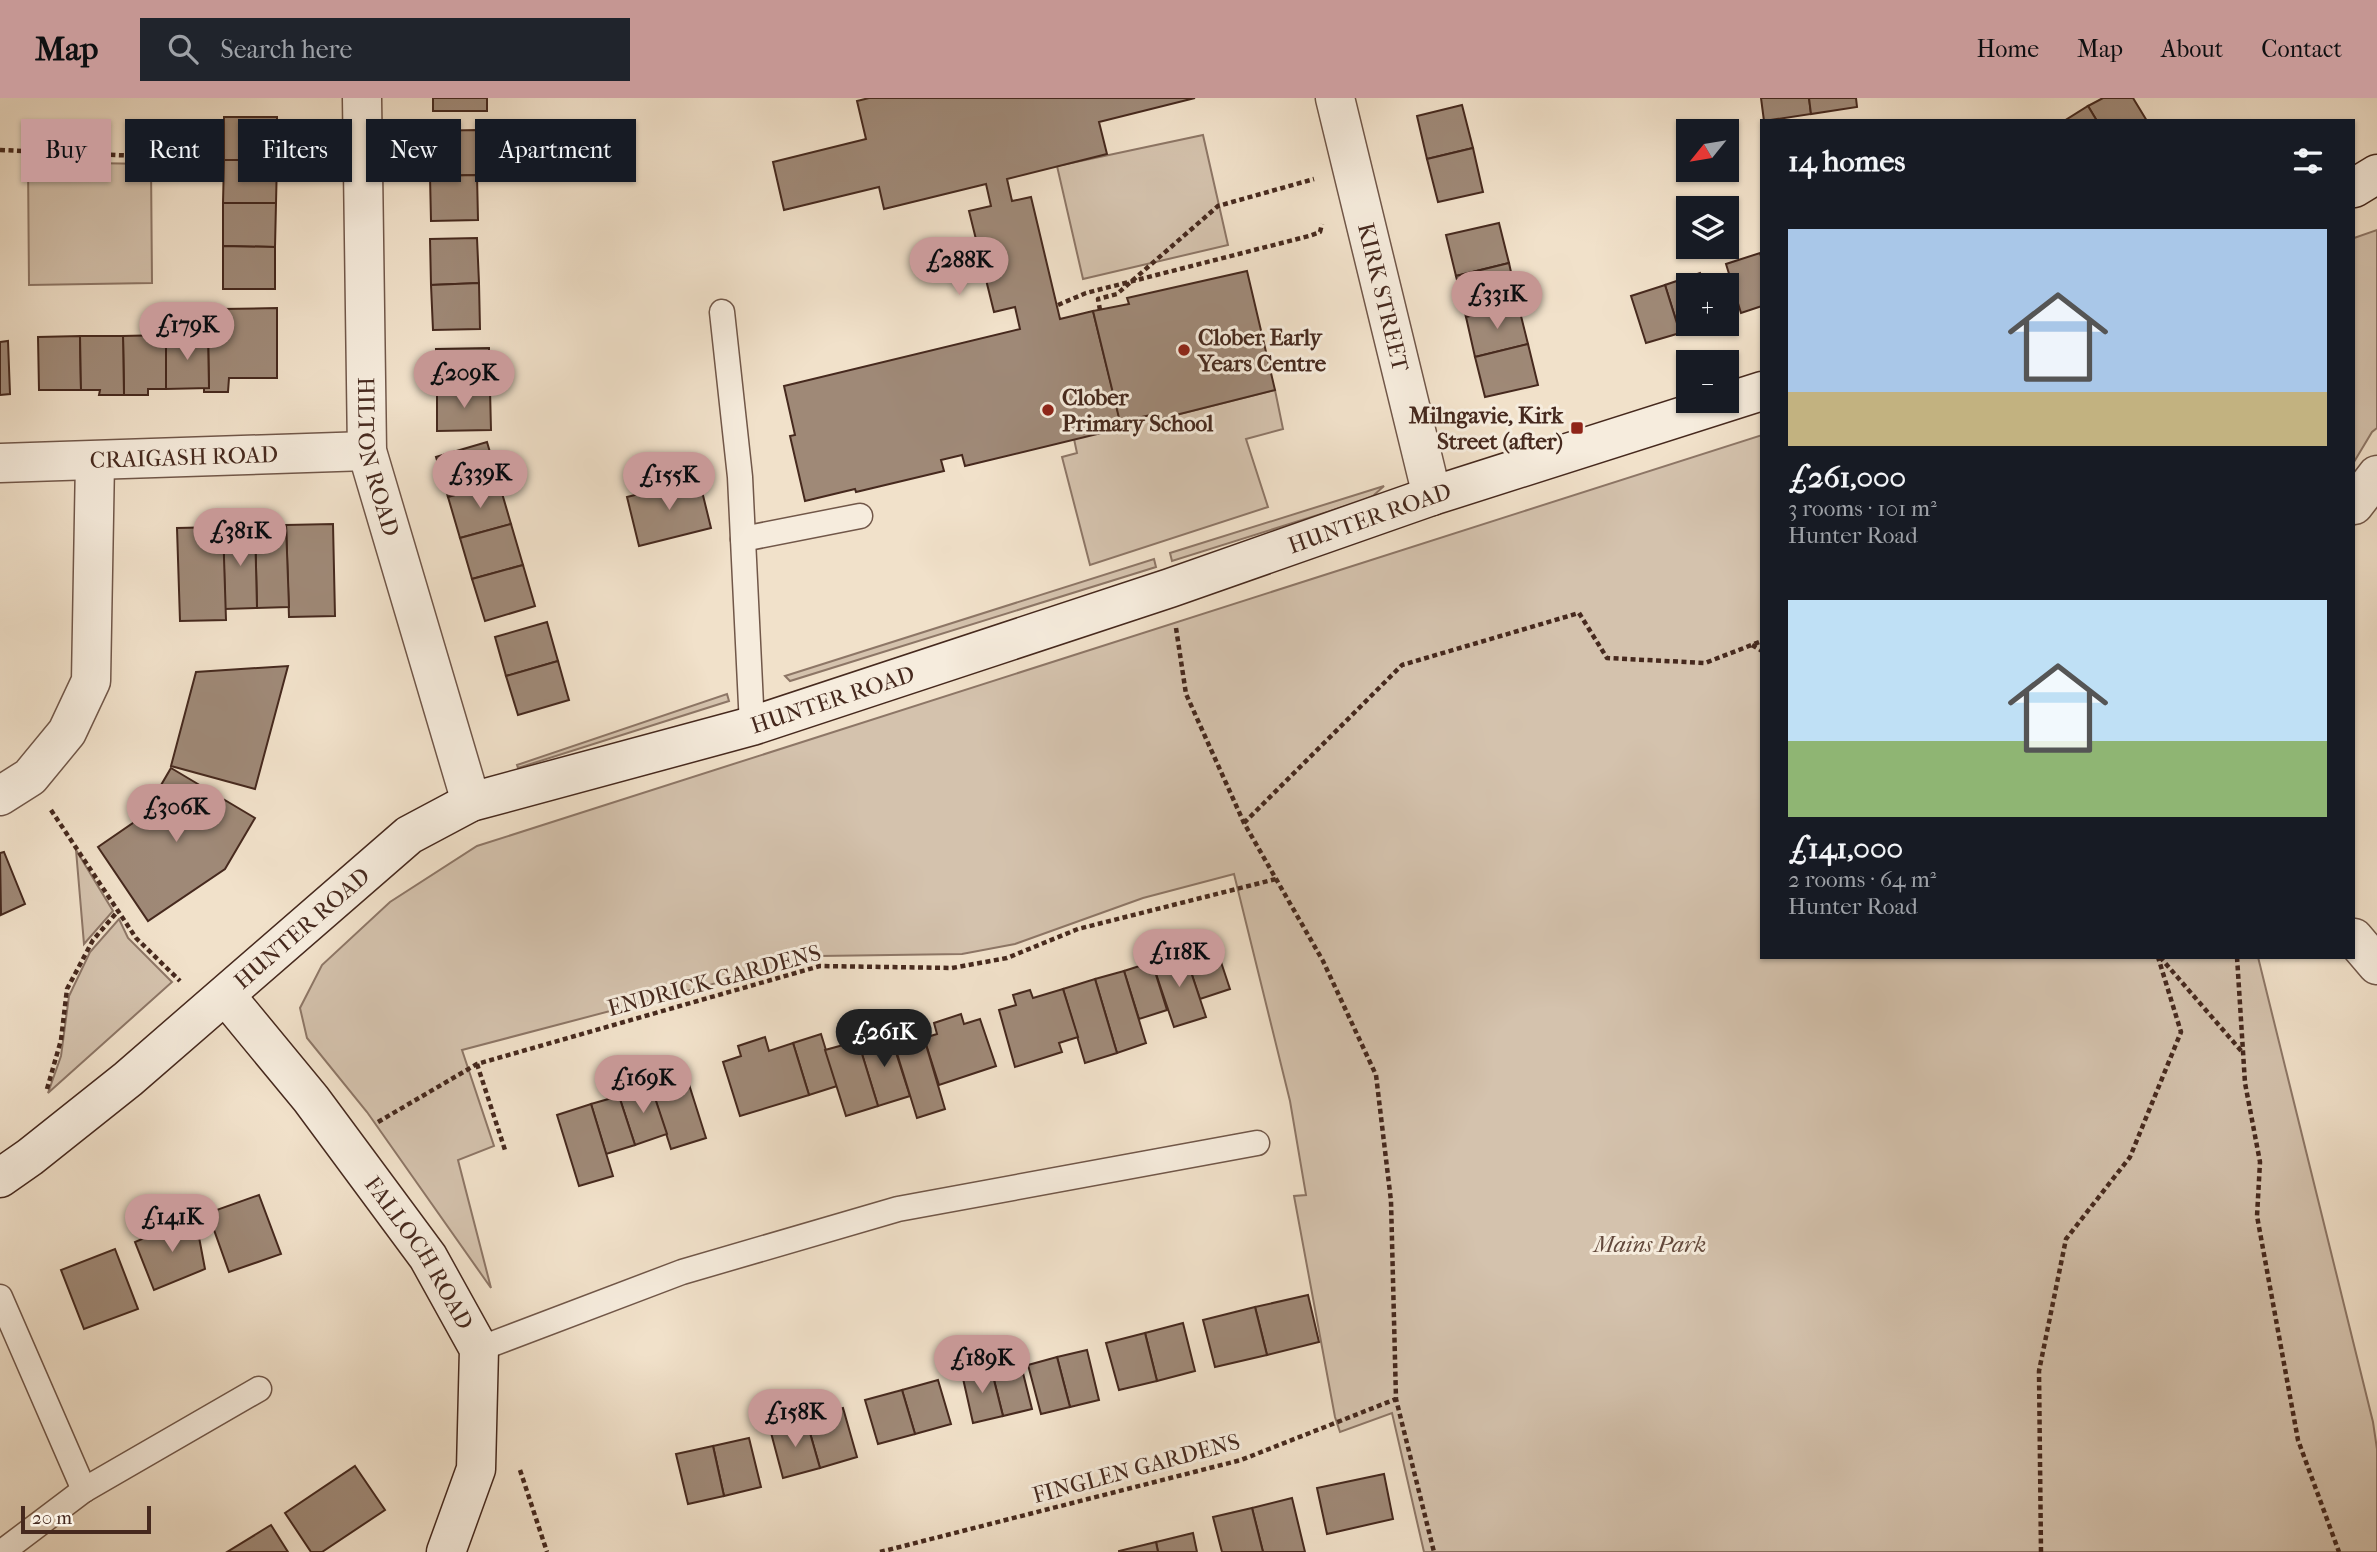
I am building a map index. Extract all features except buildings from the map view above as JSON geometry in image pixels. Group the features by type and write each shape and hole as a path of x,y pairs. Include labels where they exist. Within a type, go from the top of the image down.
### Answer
{"street":[{"name":"HILTON ROAD","path":"362,98 367,452 471,802"},
{"name":"KIRK STREET","path":"1335,98 1432,496"},
{"path":"2355,187 2377,174"},
{"name":"HUNTER ROAD","path":"0,1178 117,1088 409,835 471,802 752,726 1170,588 1432,496 1760,392"},
{"name":"CRAIGASH ROAD","path":"0,463 367,452"},
{"path":"15,786 67,732 91,681 94,461"},
{"path":"2355,504 2377,475"},
{"path":"2355,939 2377,965"},
{"name":"FALLOCH ROAD","path":"226,996 343,1143 428,1257 479,1349 476,1469 447,1552"}],"lane":[{"path":"722,312 740,477 752,726"},
{"path":"743,539 860,516"},
{"path":"479,1349 682,1272 898,1209 1256,1143"},
{"path":"0,1297 84,1490"},
{"path":"2,1552 84,1490 259,1389"}],"path":[{"path":"0,150 125,155"},
{"path":"1101,310 1098,299 1117,294 1218,206 1306,181"},
{"path":"1058,306 1086,293 1309,236"},
{"path":"1170,588 1186,694 1244,823 1323,961 1376,1075 1391,1201 1396,1399 1434,1552"},
{"path":"1244,823 1402,665 1579,614 1607,658 1705,663 1760,642"},
{"path":"1752,645 1760,649"},
{"path":"15,786 118,911 136,938 184,985 226,996"},
{"name":"ENDRICK GARDENS","path":"343,1143 477,1064 820,966 952,968 1007,958 1078,929 1276,879"},
{"path":"45,1094 61,1040 67,989 93,940 118,911"},
{"path":"2040,1552 2039,1371 2066,1239 2130,1157 2181,1032 2160,959"},
{"path":"2161,959 2243,1054"},
{"path":"2238,959 2245,1083 2260,1162 2257,1216 2298,1440 2339,1552"},
{"path":"477,1064 505,1150"},
{"name":"FINGLEN GARDENS","path":"880,1552 1241,1460 1396,1399"}],"green space":[{"path":"1203,135 1228,245 1083,279 1057,166"},
{"path":"111,163 125,164 125,182 151,182 152,283 29,285 28,182 111,182"},
{"path":"2377,230 2377,428 2355,460 2355,238"},
{"path":"1275,390 1283,429 1246,439 1268,507 1090,565 1062,457 1077,453 1074,439 1120,422 1155,414 1156,420"},
{"name":"Mains Park","path":"1760,436 1760,959 2258,959 2373,1422 2377,1449 2377,1552 1424,1552 1392,1413 1340,1432 1335,1417 1294,1196 1306,1195 1290,1101 1234,874 1143,898 1015,944 962,954 819,956 462,1050 494,1146 458,1160 491,1288 367,1112 307,1038 300,1008 322,965 390,902 477,846"},
{"path":"1384,486 1373,496 1359,502 1172,561 1170,553"},
{"path":"1154,559 1156,567 790,681 785,676"},
{"path":"727,694 729,701 518,768 517,765"},
{"path":"76,850 113,911 84,944"},
{"path":"119,919 128,938 172,982 48,1093 61,1056 69,996 90,952"}],"place":[{"name":"Clober Early Years Centre","path":"1184,350"},
{"name":"Clober Primary School","path":"1048,410"},
{"name":"Milngavie, Kirk Street (after)","path":"1577,428"}]}
